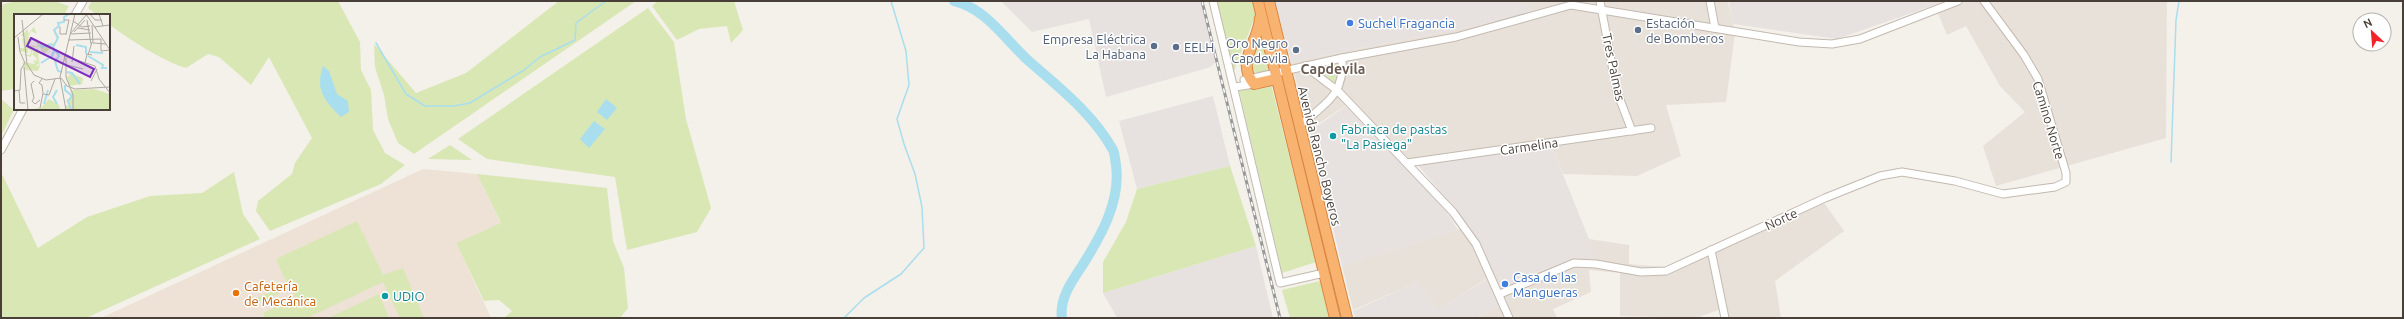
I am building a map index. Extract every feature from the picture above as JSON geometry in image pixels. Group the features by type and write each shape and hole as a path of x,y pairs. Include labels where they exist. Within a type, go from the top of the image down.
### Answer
{"highway":[{"name":"Avenida Rancho Boyeros","path":"1258,1 1335,318"},
{"name":"Avenida Rancho Boyeros","path":"1269,1 1347,318"},
{"path":"1260,12 1258,28 1246,64 1248,79 1275,76"}],"street":[{"path":"76,14 83,1"},
{"path":"1213,1 1235,87 1280,283 1324,273"},
{"name":"Tres Palmas","path":"1600,1 1603,10 1617,92 1632,131"},
{"path":"1710,1 1715,28"},
{"path":"1275,76 1286,71 1342,58 1456,37 1571,5 1799,42 1832,44 1860,39 1958,1"},
{"name":"Camino Norte","path":"1984,1 2024,55 2038,79 2066,173 2066,182"},
{"path":"1299,126 1338,91 1343,75 1342,58"},
{"path":"1305,66 1338,91 1453,212 1471,234 1500,294 1509,318"},
{"path":"1235,87 1248,79"},
{"path":"1235,87 1248,79"},
{"path":"1,150 22,110"},
{"name":"Carmelina","path":"1407,163 1650,128"},
{"name":"Norte","path":"1500,294 1574,263 1596,264 1641,272 1666,271 1880,176 1902,172 1956,181 2002,194 2055,187 2066,182"},
{"path":"1711,250 1725,318"}],"shaded area":[{"name":"Empresa Eléctrica La Habana","path":"1001,1 1202,1 1217,60 1211,67 1106,97 1089,19 1032,32"},
{"path":"1275,1 1526,1 1530,15 1291,62"},
{"path":"1526,1 1728,1 1735,33 1726,102 1666,105 1681,156 1637,176 1563,174 1551,145 1410,160 1351,102 1309,130 1291,62 1530,15"},
{"path":"1729,1 1946,1 1837,39 1733,24"},
{"path":"1946,1 2167,1 2166,138 1996,186 1983,146 2025,112 2000,86 1966,26 1947,35 1935,6"},
{"path":"1213,96 1230,166 1137,189 1119,121"},
{"path":"1346,106 1445,209 1458,230 1342,266 1310,131"},
{"path":"1551,145 1589,239 1594,258 1574,258 1504,285 1469,226 1416,163"},
{"path":"423,169 477,174 501,224 456,243 491,318 101,318"},
{"path":"1820,197 1844,231 1775,281 1781,318 1723,318 1721,309 1696,318 1620,316 1620,273 1589,270 1591,292 1553,309 1557,318 1477,318 1500,306 1488,278 1437,310 1417,282 1353,310 1342,266 1469,226 1504,285 1574,258 1593,258 1589,239 1629,245 1629,264 1665,267"},
{"path":"1256,246 1273,318 1117,318 1103,293"},
{"path":"1489,278 1500,306 1477,318 1355,318 1353,311 1417,282 1437,310"}],"green space":[{"path":"16,1 54,1 69,6 65,14 14,14 14,89 1,91 1,5"},
{"path":"92,1 338,1 360,42 361,70 371,90 373,130 385,153 405,165 381,184 270,231 256,211 258,201 292,174 295,163 312,138 269,57 251,85 219,57 208,54 186,68 157,55 117,30 110,25 110,14 96,14 88,8"},
{"path":"559,1 636,1 414,154 398,143 388,119 384,95 375,67 374,44 416,93 466,73"},
{"path":"658,1 734,1 743,30 731,43 727,26 699,29 677,40 652,6"},
{"path":"1214,1 1252,1 1256,14 1234,71"},
{"path":"648,8 674,42 686,119 711,208 697,232 627,250 615,177 487,159 458,139"},
{"path":"1260,45 1265,49 1269,67 1267,71 1256,73 1251,67 1256,48"},
{"path":"1337,63 1335,84 1318,68"},
{"path":"1271,84 1316,262 1282,273 1239,90"},
{"path":"1,99 14,110 1,136"},
{"path":"450,145 472,160 428,159"},
{"path":"1230,166 1256,246 1103,293 1103,262 1126,222 1137,189"},
{"path":"1,172 38,248 87,217 150,196 202,193 234,172 243,214 260,239 86,318 1,318"},
{"path":"477,174 607,188 613,241 624,268 628,308 620,318 504,318 512,311 499,300 484,301 456,243 501,223"},
{"path":"357,221 383,275 403,268 424,318 400,318 383,282 307,318 265,318 263,313 295,298 291,288 258,303 256,298 287,284 276,259"},
{"path":"1320,281 1329,318 1290,318 1282,290"},
{"path":"379,294 389,318 333,318 332,316"}],"water":[{"path":"323,66 329,71 337,94 348,101 349,112 341,117 326,100 323,94 320,82"},
{"path":"606,99 617,108 607,120 597,112"},
{"path":"594,121 605,129 589,148 580,139"}],"waterway":[{"path":"376,43 406,94 425,106 454,106 470,103 524,70 540,57 575,40 576,23 606,1"},
{"path":"844,318 864,298 901,274 924,248 922,207 915,174 897,119 909,85 906,51 891,1"},
{"path":"954,1 976,11 995,26 1021,54 1076,103 1096,125 1114,152 1117,178 1108,218 1096,243 1067,290 1062,304 1062,318"},
{"path":"2171,162 2176,20 2179,1"}],"railway":[{"path":"1202,1 1280,318"}],"place":[{"name":"Suchel Fragancia","path":"1350,23"},
{"name":"Estación de Bomberos","path":"1638,30"},
{"name":"Empresa Eléctrica La Habana","path":"1154,46"},
{"name":"EELH","path":"1176,47"},
{"name":"Oro Negro Capdevila","path":"1296,50"},
{"name":"Fabriaca de pastas \"La Pasiega\"","path":"1333,136"},
{"name":"Casa de las Mangueras","path":"1505,284"},
{"name":"Cafetería de Mecánica","path":"236,293"},
{"name":"UDIO","path":"385,296"}],"district":[{"name":"Capdevila","path":"1333,69"}]}
